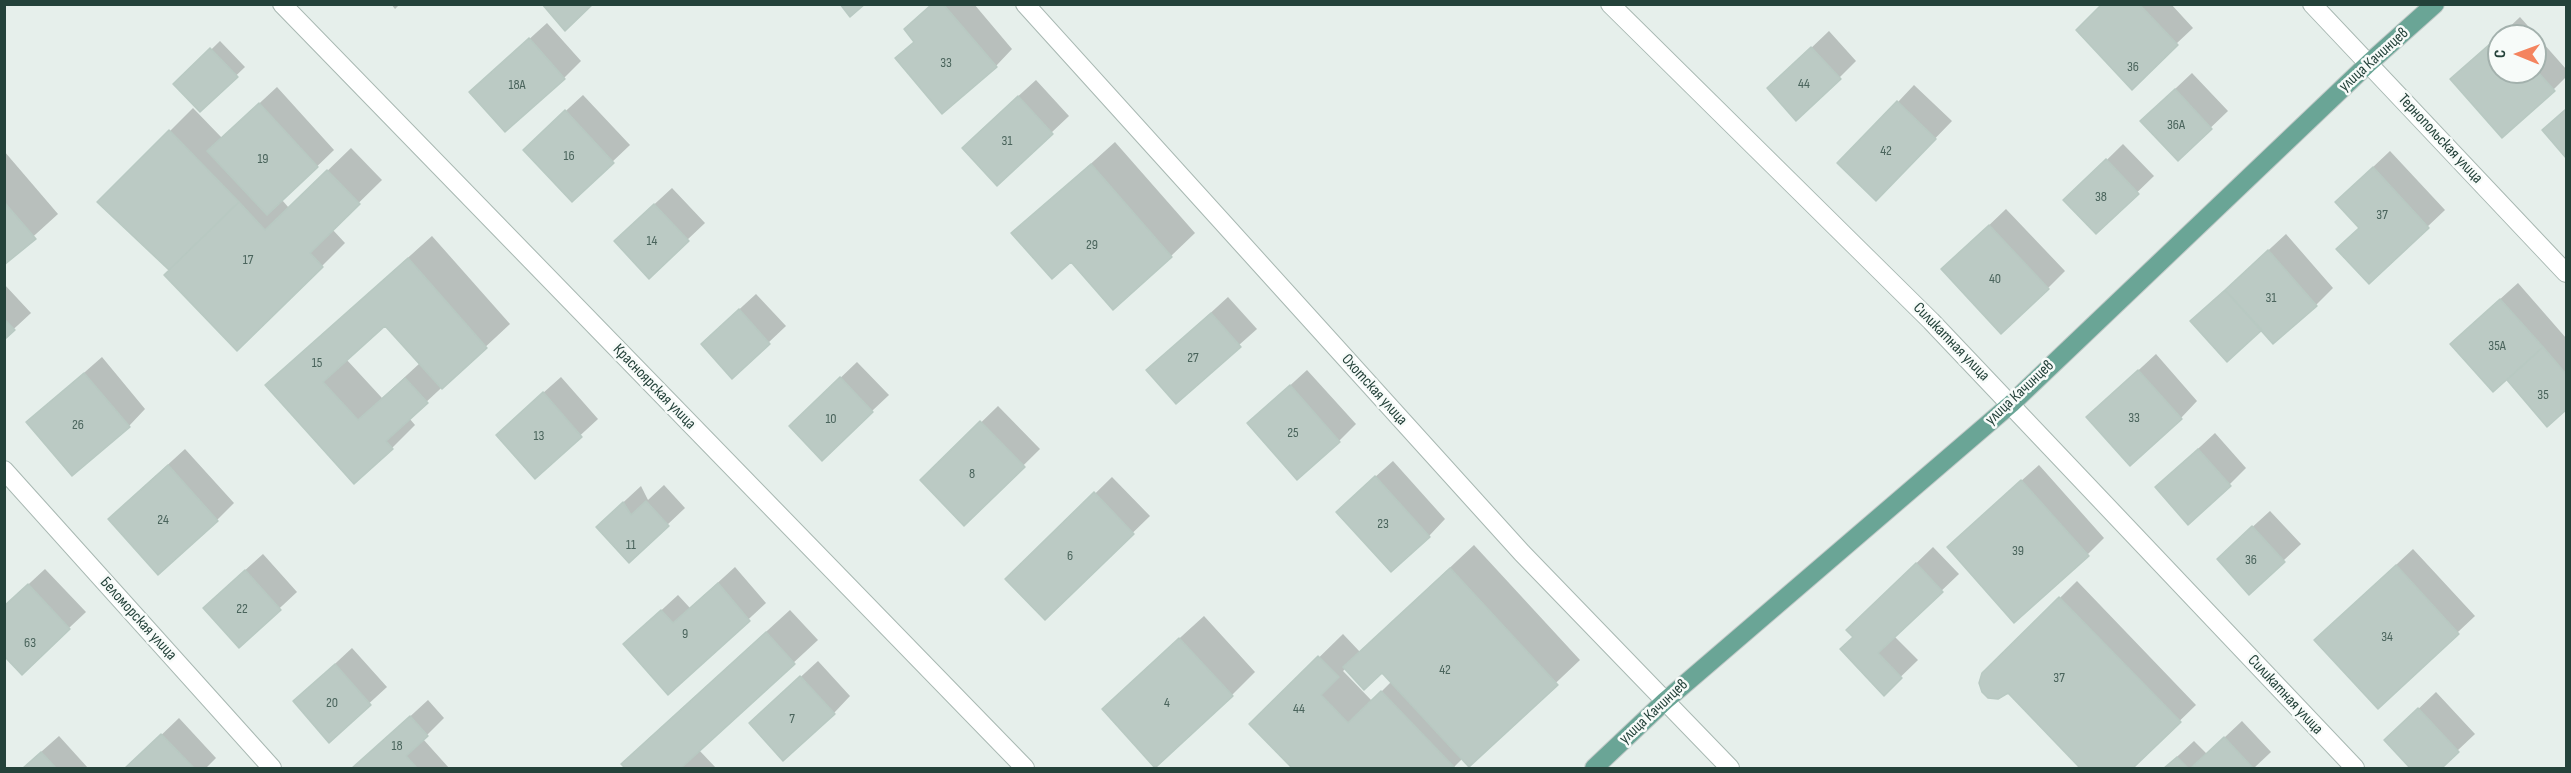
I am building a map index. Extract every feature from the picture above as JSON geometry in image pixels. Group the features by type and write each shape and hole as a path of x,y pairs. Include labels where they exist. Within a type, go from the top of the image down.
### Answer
{"main road":[{"name":"улица Качинцев","path":"1594,768 1665,701 2011,404 2369,63 2435,4"}],"street":[{"name":"Красноярская улица","path":"282,4 1025,768"},
{"name":"Охотская улица","path":"1024,4 1522,553 1730,768"},
{"name":"Силикатная улица","path":"1610,4 1923,312 2355,768"},
{"name":"Тернопольская улица","path":"2312,4 2566,273"},
{"name":"Беломорская улица","path":"4,470 272,768"}],"building":[{"path":"542,4 593,4 565,31"},
{"path":"840,4 865,4 850,17"},
{"path":"932,4 943,4 997,67 942,114 895,58 914,42 904,29"},
{"path":"2102,4 2139,4 2178,45 2132,90 2076,30"},
{"path":"529,38 565,79 505,132 469,92"},
{"path":"1811,47 1841,79 1796,121 1767,88"},
{"path":"2487,47 2487,84 2547,82 2555,91 2502,138 2450,79"},
{"path":"210,48 238,77 200,112 173,84"},
{"path":"2175,89 2212,129 2178,161 2140,121"},
{"path":"1018,96 1053,134 997,186 962,148"},
{"path":"1897,101 1936,139 1876,201 1837,163"},
{"path":"259,103 318,167 267,215 207,151"},
{"path":"2566,109 2566,158 2542,130"},
{"path":"565,110 614,163 572,202 523,150"},
{"path":"169,130 239,202 169,270 97,202"},
{"path":"2106,159 2139,194 2096,234 2063,200"},
{"path":"1091,164 1172,257 1113,310 1071,262 1052,279 1011,233"},
{"path":"2373,167 2429,228 2369,284 2336,249 2359,228 2335,202"},
{"path":"327,170 360,204 310,253 323,267 237,351 164,275 239,202 265,230"},
{"path":"4,202 36,239 4,265"},
{"path":"654,204 689,241 649,279 614,241"},
{"path":"1989,225 2049,289 2001,334 1941,269"},
{"path":"2268,250 2317,306 2273,344 2225,290"},
{"path":"408,258 487,348 442,389 385,326 323,382 358,420 405,378 428,403 386,441 393,449 354,484 265,385"},
{"path":"2225,290 2262,330 2227,362 2190,321"},
{"path":"2500,299 2543,347 2493,392 2450,344"},
{"path":"739,309 770,344 732,379 701,344"},
{"path":"1211,313 1241,347 1176,404 1146,370"},
{"path":"4,319 15,330 4,340"},
{"path":"2543,347 2566,374 2566,410 2547,427 2507,380"},
{"path":"2138,370 2182,419 2130,466 2086,417"},
{"path":"84,373 130,427 72,476 26,422"},
{"path":"840,377 873,412 822,461 789,426"},
{"path":"1290,385 1340,442 1297,480 1247,423"},
{"path":"543,392 582,437 535,479 496,435"},
{"path":"980,421 1025,467 964,526 920,480"},
{"path":"2198,449 2231,486 2188,525 2155,487"},
{"path":"168,465 218,521 158,575 108,519"},
{"path":"1375,476 1430,537 1391,572 1336,512"},
{"path":"2021,480 2089,556 2014,623 1947,547"},
{"path":"1094,492 1134,534 1045,620 1005,579"},
{"path":"646,501 669,526 629,563 596,527 623,502 631,515"},
{"path":"2252,526 2285,562 2249,595 2217,559"},
{"path":"1916,563 1943,592 1878,653 1902,678 1884,696 1840,649 1853,637 1846,630"},
{"path":"2396,565 2459,634 2378,709 2314,640"},
{"path":"1450,568 1558,685 1469,767 1382,673 1364,690 1343,667"},
{"path":"245,570 281,610 239,648 203,608"},
{"path":"718,583 750,621 668,695 623,644 661,610 673,623"},
{"path":"28,584 70,629 22,675 4,656 4,606"},
{"path":"2059,597 2181,722 2133,768 2080,768 2008,693 1998,699 1988,698 1982,692 1979,683 1982,673"},
{"path":"766,632 795,664 681,768 625,768 621,764"},
{"path":"1179,638 1233,696 1155,768 1102,709"},
{"path":"1318,656 1339,677 1321,695 1348,723 1381,691 1455,768 1292,768 1249,724"},
{"path":"335,664 371,705 329,743 293,701"},
{"path":"800,676 835,714 783,761 749,723"},
{"path":"2418,708 2459,752 2442,768 2410,768 2384,740"},
{"path":"410,716 428,736 406,756 417,768 352,768"},
{"path":"161,734 194,768 125,768"},
{"path":"2224,737 2253,768 2191,768"},
{"path":"41,752 56,768 23,768"},
{"path":"2177,757 2188,768 2164,768"}]}
